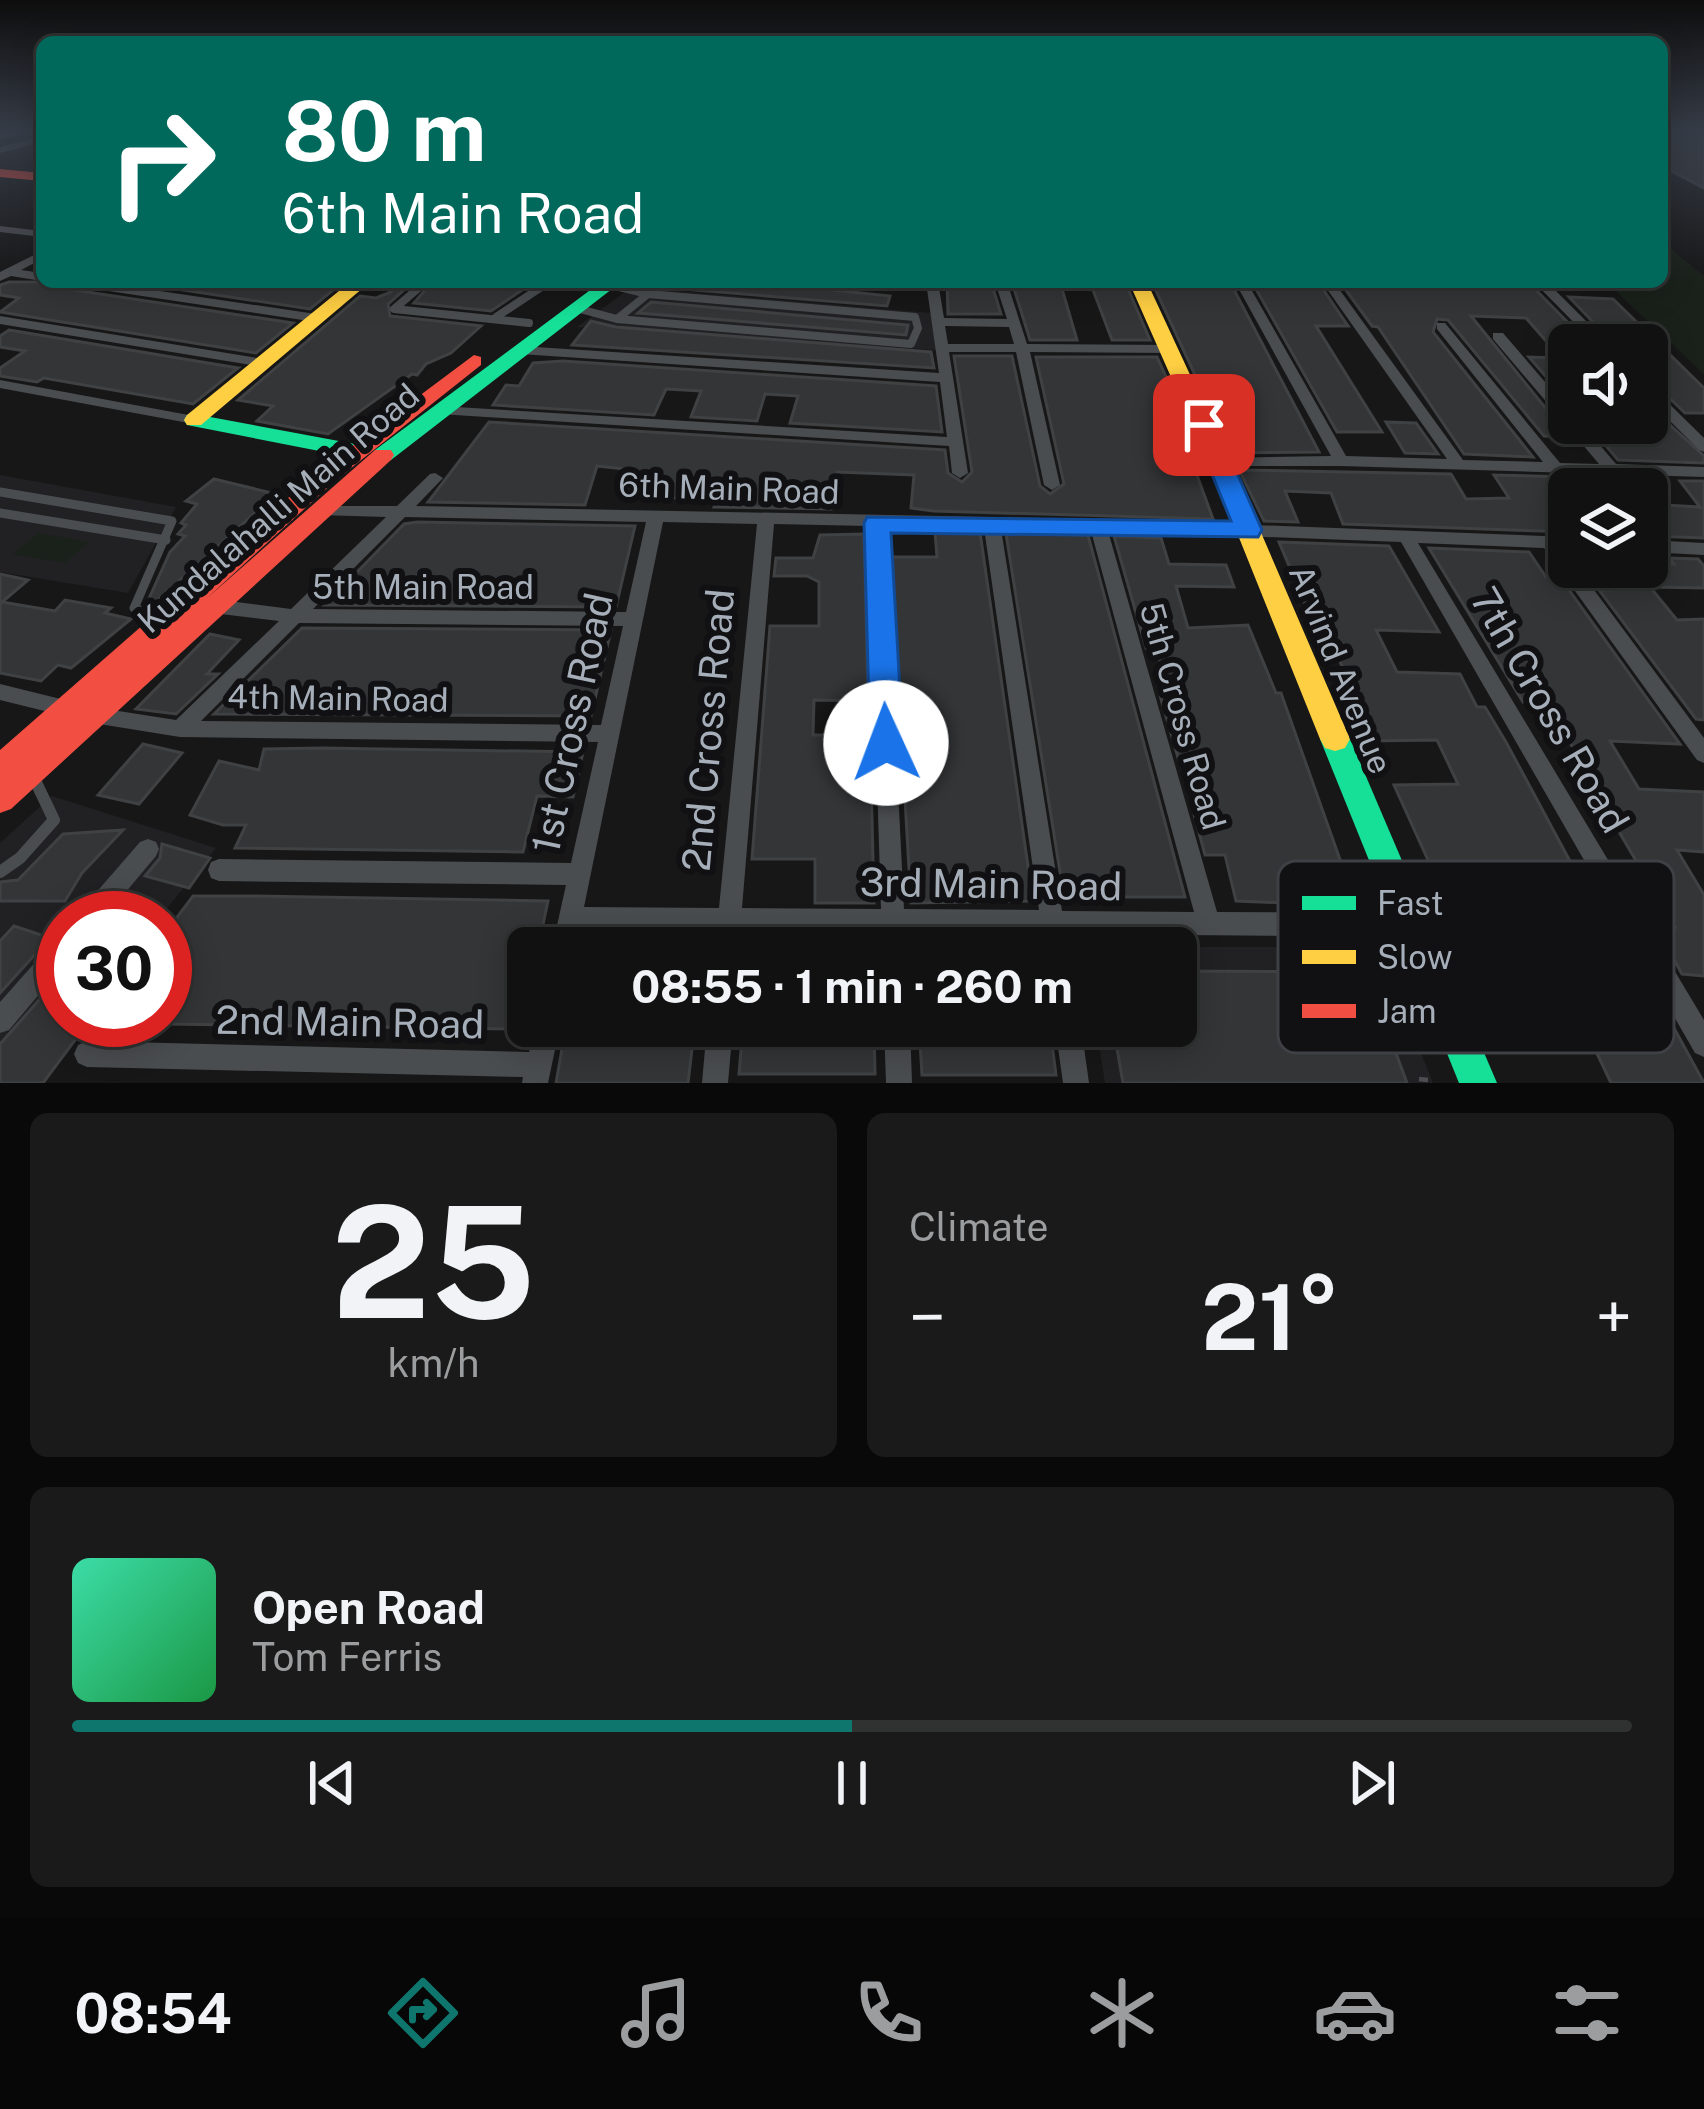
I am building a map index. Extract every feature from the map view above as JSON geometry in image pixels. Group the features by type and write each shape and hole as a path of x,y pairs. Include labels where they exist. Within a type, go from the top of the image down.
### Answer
{"main road":[{"path":"194,420 355,288"},
{"name":"Kundalahalli Main Road","path":"0,768 355,452 529,322 593,288"},
{"name":"Kundalahalli Main Road","path":"0,800 319,510 597,288"},
{"name":"Arvind Avenue","path":"1141,288 1249,530 1385,861"},
{"path":"194,420 355,452"},
{"name":"Arvind Avenue","path":"1465,1053 1478,1083"}],"street":[{"path":"0,229 36,233"},
{"path":"4,275 36,257"},
{"path":"4,275 36,277"},
{"path":"115,288 316,318"},
{"path":"933,288 960,473"},
{"path":"1003,288 1022,348 1052,485"},
{"path":"1243,288 1341,461"},
{"path":"1332,288 1458,464"},
{"path":"1546,288 1582,324"},
{"path":"0,320 263,363"},
{"path":"939,322 1014,323"},
{"path":"1441,326 1555,466"},
{"path":"1498,336 1548,394"},
{"path":"943,348 1170,349"},
{"path":"520,350 946,378"},
{"path":"0,384 194,420"},
{"path":"440,410 956,442"},
{"path":"1668,411 1704,447"},
{"path":"1591,444 1611,468"},
{"path":"1220,463 1341,461 1593,468"},
{"path":"1668,471 1704,472"},
{"path":"180,729 435,478"},
{"name":"6th Main Road","path":"319,510 1099,525 1548,542"},
{"name":"1st Cross Road","path":"569,927 656,515"},
{"name":"2nd Cross Road","path":"729,927 766,519"},
{"path":"877,523 894,927"},
{"path":"992,525 1053,927"},
{"name":"5th Cross Road","path":"1099,525 1209,922"},
{"name":"7th Cross Road","path":"1406,536 1597,861"},
{"path":"1668,548 1703,550"},
{"path":"1590,588 1704,754"},
{"name":"5th Main Road","path":"213,606 297,616 634,619"},
{"name":"4th Main Road","path":"0,692 94,715 180,729 610,734"},
{"path":"111,891 148,849"},
{"path":"219,870 580,874"},
{"name":"3rd Main Road","path":"571,918 1278,923"},
{"path":"0,1021 36,979"},
{"name":"7th Cross Road","path":"1674,993 1704,1044"},
{"path":"715,1083 718,1047"},
{"path":"898,1047 899,1083"},
{"path":"1071,1047 1076,1083"},
{"name":"2nd Main Road","path":"88,1054 537,1074"}],"lane":[{"path":"417,288 394,309 529,322"},
{"path":"496,317 540,288"},
{"path":"575,308 617,320 911,344 918,328 915,316 623,288"},
{"path":"617,320 648,294"},
{"path":"0,492 172,521 134,608 164,618"},
{"path":"0,513 166,540"},
{"path":"0,872 8,870 54,820 31,771"}],"path":[{"path":"1419,1079 1439,1081"}],"shaded area":[{"path":"1671,249 1704,276 1704,374 1668,340 1668,324 1651,324 1612,288 1668,288"},
{"path":"631,288 644,288 931,313 938,350 577,327"},
{"path":"0,475 176,507 128,593 0,572"},
{"path":"38,533 89,542 65,563 13,554"},
{"path":"52,796 216,848 181,891 36,891 36,1047 0,1083 0,843"},
{"path":"1197,947 1278,947 1278,1053 1421,1053 1433,1083 1105,1083 1099,1047 1197,1047"}],"building":[{"path":"36,282 36,288 72,288 293,323 256,353 0,312 19,298 0,295 0,285"},
{"path":"170,288 336,288 310,309"},
{"path":"406,288 388,304 390,316 481,326 451,353 426,364 417,375 328,434 257,421 273,406 238,400 360,296 376,298"},
{"path":"427,288 525,288 491,311 414,303"},
{"path":"670,288 813,288 890,296 887,306"},
{"path":"947,288 993,288 1001,314 948,314"},
{"path":"1014,288 1062,288 1077,340 1030,340"},
{"path":"1092,288 1128,288 1150,340 1112,340"},
{"path":"1155,288 1233,288 1319,452 1231,453"},
{"path":"1255,288 1322,288 1348,326 1316,326 1382,432 1337,432"},
{"path":"1344,288 1534,288 1569,324 1548,324 1548,343 1526,318 1471,316 1548,411 1548,436 1448,320 1437,319 1433,332 1533,457 1464,454 1378,327 1372,326"},
{"path":"1569,297 1613,299 1639,324 1595,324"},
{"path":"651,302 908,325 906,335 638,313"},
{"path":"591,321 616,327 931,352 934,368 572,345"},
{"path":"9,330 238,368 193,404 44,378 37,382 0,376 0,368 25,351 0,347 0,336"},
{"path":"1668,353 1704,388 1704,413 1685,413 1668,397"},
{"path":"954,356 1012,356 1040,486 1050,494 1064,484 1036,357 1157,357 1187,423 1178,423 1213,519 933,511 911,508 914,475 837,472 831,509 714,507 715,501 623,494 634,470 597,466 585,505 428,502 489,422 945,450 948,473 962,482 972,472"},
{"path":"1529,357 1548,358 1548,379"},
{"path":"563,361 936,386 942,432 790,423 798,396 765,394 757,421 691,417 701,391 666,389 654,415 493,405 506,385 519,386 533,363"},
{"path":"1386,422 1416,423 1438,454 1405,453"},
{"path":"1668,423 1704,456 1704,463 1618,460 1605,444 1668,444"},
{"path":"1239,470 1451,474 1466,499 1509,498 1494,475 1548,476 1548,531 1343,524 1331,493 1285,491 1298,522 1264,521"},
{"path":"214,479 276,494 152,605 147,603 170,552 185,536 178,534 186,525 181,523 197,504 186,501"},
{"path":"1680,481 1704,481 1704,538 1668,537 1668,505 1700,507"},
{"path":"404,524 635,526 616,607 325,605"},
{"path":"935,532 980,532 1033,901 911,903 891,557 937,557"},
{"path":"864,534 868,701 814,700 813,735 870,735 874,903 815,903 815,859 752,859 770,626 819,626 819,582 807,576 774,576 776,558 813,558 820,535"},
{"path":"1006,534 1088,535 1185,897 1064,897"},
{"path":"1114,536 1161,538 1169,564 1226,565 1234,587 1176,586 1188,628 1248,625 1276,693 1281,693 1341,861 1278,861 1278,903 1236,901 1225,855 1205,855 1194,814 1202,814 1189,761 1179,761 1159,692 1167,692 1157,648 1146,648"},
{"path":"1279,542 1389,546 1439,632 1376,630 1397,672 1460,674 1477,707 1485,707 1506,742 1570,861 1428,861 1394,785 1458,784 1437,740 1366,741 1349,706 1361,706 1326,632 1317,632"},
{"path":"1429,548 1529,552 1548,577 1548,588 1569,590 1680,744 1610,741 1639,789 1704,792 1704,852 1677,850 1704,895 1704,976 1682,974 1674,959 1674,861 1636,861 1615,825 1599,825 1575,783 1594,783 1540,702 1523,702"},
{"path":"1669,558 1698,559 1704,566 1704,588 1668,587 1668,564 1674,564"},
{"path":"0,574 28,580 2,602 55,611 65,600 111,608 105,613 131,619 71,668 58,665 41,681 0,673"},
{"path":"1651,588 1677,620 1704,619 1704,720 1696,719 1599,590"},
{"path":"302,628 611,630 591,716 214,714"},
{"path":"210,634 239,640 207,674 218,674 176,714 136,709"},
{"path":"143,744 182,753 139,804 98,795"},
{"path":"264,749 583,752 573,797 537,796 523,852 235,848 246,825 223,825 190,815 219,761 259,770"},
{"path":"123,830 71,891 36,891 36,901 0,901 0,882 18,880 63,834"},
{"path":"162,844 210,858 189,888 145,876 160,858"},
{"path":"192,897 548,901 542,927 507,927 507,1029 192,1024"},
{"path":"14,926 36,933 36,953 0,993 0,941"},
{"path":"1197,971 1278,972 1278,1053 1396,1053 1407,1083 1123,1083 1117,1047 1197,1047"},
{"path":"36,1003 36,1047 70,1047 43,1083 0,1083 0,1044"},
{"path":"1674,1028 1704,1083 1611,1083 1597,1053 1674,1053"},
{"path":"562,1047 692,1047 688,1083 556,1083"},
{"path":"741,1047 874,1047 875,1074 739,1074"},
{"path":"920,1047 1052,1047 1056,1075 922,1075"}],"traffic: fast":[{"path":"383,455 604,288"},
{"path":"194,420 355,451"},
{"path":"1335,739 1386,861"},
{"path":"1466,1053 1478,1083"}],"traffic: slow":[{"path":"194,420 354,288"},
{"path":"1141,288 1335,739"}],"traffic: jam":[{"path":"0,768 328,475 474,361"},
{"path":"0,799 383,455"}],"route":[{"path":"886,743 877,523 1249,530 1204,425"}]}
